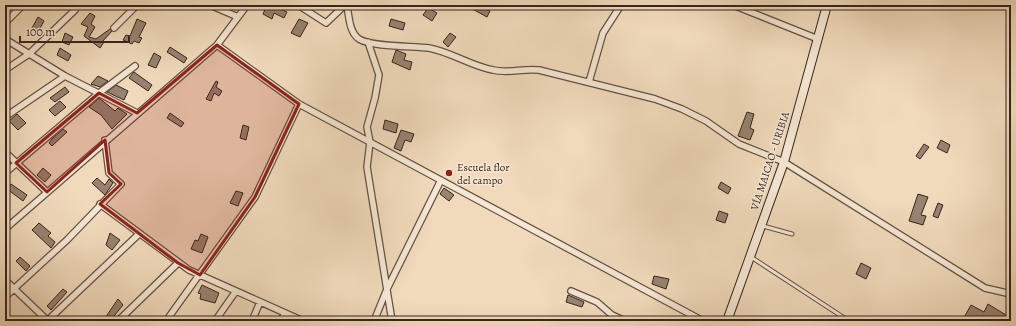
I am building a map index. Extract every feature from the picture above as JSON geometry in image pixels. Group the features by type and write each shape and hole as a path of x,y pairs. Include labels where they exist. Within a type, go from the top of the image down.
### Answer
{"street":[{"path":"5,23 24,5"},
{"path":"114,28 137,5"},
{"path":"210,5 238,17"},
{"path":"5,229 105,140 217,45 247,5"},
{"path":"298,5 326,23 346,5 351,27 355,36 368,42 430,48 493,70 506,72 526,68 655,99 682,109 706,121 738,144 784,162 985,288 1011,294"},
{"path":"589,82 603,33 621,5"},
{"path":"732,5 818,39"},
{"name":"VÍA MAICAO - URIBIA","path":"727,321 784,162 827,5"},
{"path":"5,70 29,54 75,10"},
{"path":"5,39 66,76 137,114"},
{"path":"368,42 379,75 376,98 367,127 370,142 366,167 392,321"},
{"path":"217,45 299,104 703,321"},
{"path":"5,173 99,93 136,66"},
{"path":"5,117 66,76"},
{"path":"166,321 254,197 299,104"},
{"path":"5,297 67,240 98,209 100,204 121,184 109,173 105,140"},
{"path":"5,152 47,192"},
{"path":"374,321 387,289 441,180"},
{"path":"100,204 178,263 200,275 303,321"},
{"path":"5,280 48,321 140,234"},
{"path":"118,321 178,263"},
{"path":"215,321 236,291"},
{"path":"571,291 597,302 612,315 625,321"},
{"path":"252,321 260,302"},
{"path":"281,321 285,313"}],"lane":[{"path":"761,225 792,234"},
{"path":"750,256 849,321"}],"highlighted area":[{"path":"217,45 299,104 255,197 200,275 178,263 100,204 121,184 109,173 105,140 47,192 16,163 99,93 137,113"}],"building":[{"path":"267,5 278,5 277,7 287,12 284,18 274,13 272,19 263,14"},
{"path":"465,5 485,5 483,8 490,11 487,17"},
{"path":"428,8 437,13 432,21 423,15"},
{"path":"90,13 95,16 91,24 95,27 89,37 96,39 110,29 112,31 102,42 104,42 100,48 84,36 88,27 81,24"},
{"path":"38,17 44,21 38,32 32,28"},
{"path":"137,19 146,23 139,37 142,38 139,43 134,41 132,44 123,40 126,35 130,36"},
{"path":"299,19 308,23 300,37 291,33"},
{"path":"391,19 405,23 403,30 389,26"},
{"path":"65,33 73,37 69,45 62,42"},
{"path":"450,33 456,37 448,47 443,42"},
{"path":"170,47 187,58 184,63 167,52"},
{"path":"60,48 71,55 68,61 57,55"},
{"path":"396,50 406,54 404,60 412,62 410,70 392,62"},
{"path":"154,53 161,57 156,68 148,65"},
{"path":"134,72 152,85 148,91 129,78"},
{"path":"98,76 108,81 100,87 91,84"},
{"path":"216,81 218,82 216,87 222,91 219,96 214,93 211,101 206,99"},
{"path":"116,85 128,91 124,100 107,92"},
{"path":"65,87 69,92 55,102 50,98"},
{"path":"99,98 115,111 118,108 127,114 112,129 101,115 89,107"},
{"path":"60,101 66,107 55,116 49,110"},
{"path":"747,112 754,114 750,128 754,130 750,140 738,136"},
{"path":"170,113 184,123 181,127 167,118"},
{"path":"17,114 26,123 18,130 9,121"},
{"path":"385,120 398,124 396,133 383,129"},
{"path":"243,125 249,127 246,140 240,138"},
{"path":"63,129 67,132 52,146 49,143"},
{"path":"401,130 414,134 411,142 405,140 401,151 394,148"},
{"path":"941,140 950,145 947,153 937,148"},
{"path":"924,144 929,147 920,159 916,156"},
{"path":"43,168 51,175 45,182 37,175"},
{"path":"97,178 105,185 109,179 113,183 105,195 92,183"},
{"path":"721,182 731,188 728,194 718,188"},
{"path":"11,184 27,195 23,201 7,189"},
{"path":"444,188 454,195 449,201 440,194"},
{"path":"236,191 243,193 238,206 230,203"},
{"path":"918,194 928,197 921,215 926,216 923,225 909,221"},
{"path":"938,203 943,205 938,218 933,216"},
{"path":"719,211 728,214 725,223 716,220"},
{"path":"39,223 51,233 48,236 55,242 51,248 32,230"},
{"path":"110,233 120,240 112,250 106,245"},
{"path":"201,234 208,237 202,253 191,249 195,240 198,241"},
{"path":"20,257 30,266 26,271 16,261"},
{"path":"861,263 871,268 866,279 856,274"},
{"path":"654,276 669,279 666,289 652,284"},
{"path":"202,285 219,293 215,303 200,299 201,294 198,293"},
{"path":"63,289 67,292 51,310 47,306"},
{"path":"568,295 584,302 582,307 566,302"},
{"path":"118,299 123,305 110,321 103,321"},
{"path":"988,304 1006,315 1003,321 962,321 971,305 984,312"}],"place":[{"name":"Escuela flor del campo","path":"449,173"}]}
